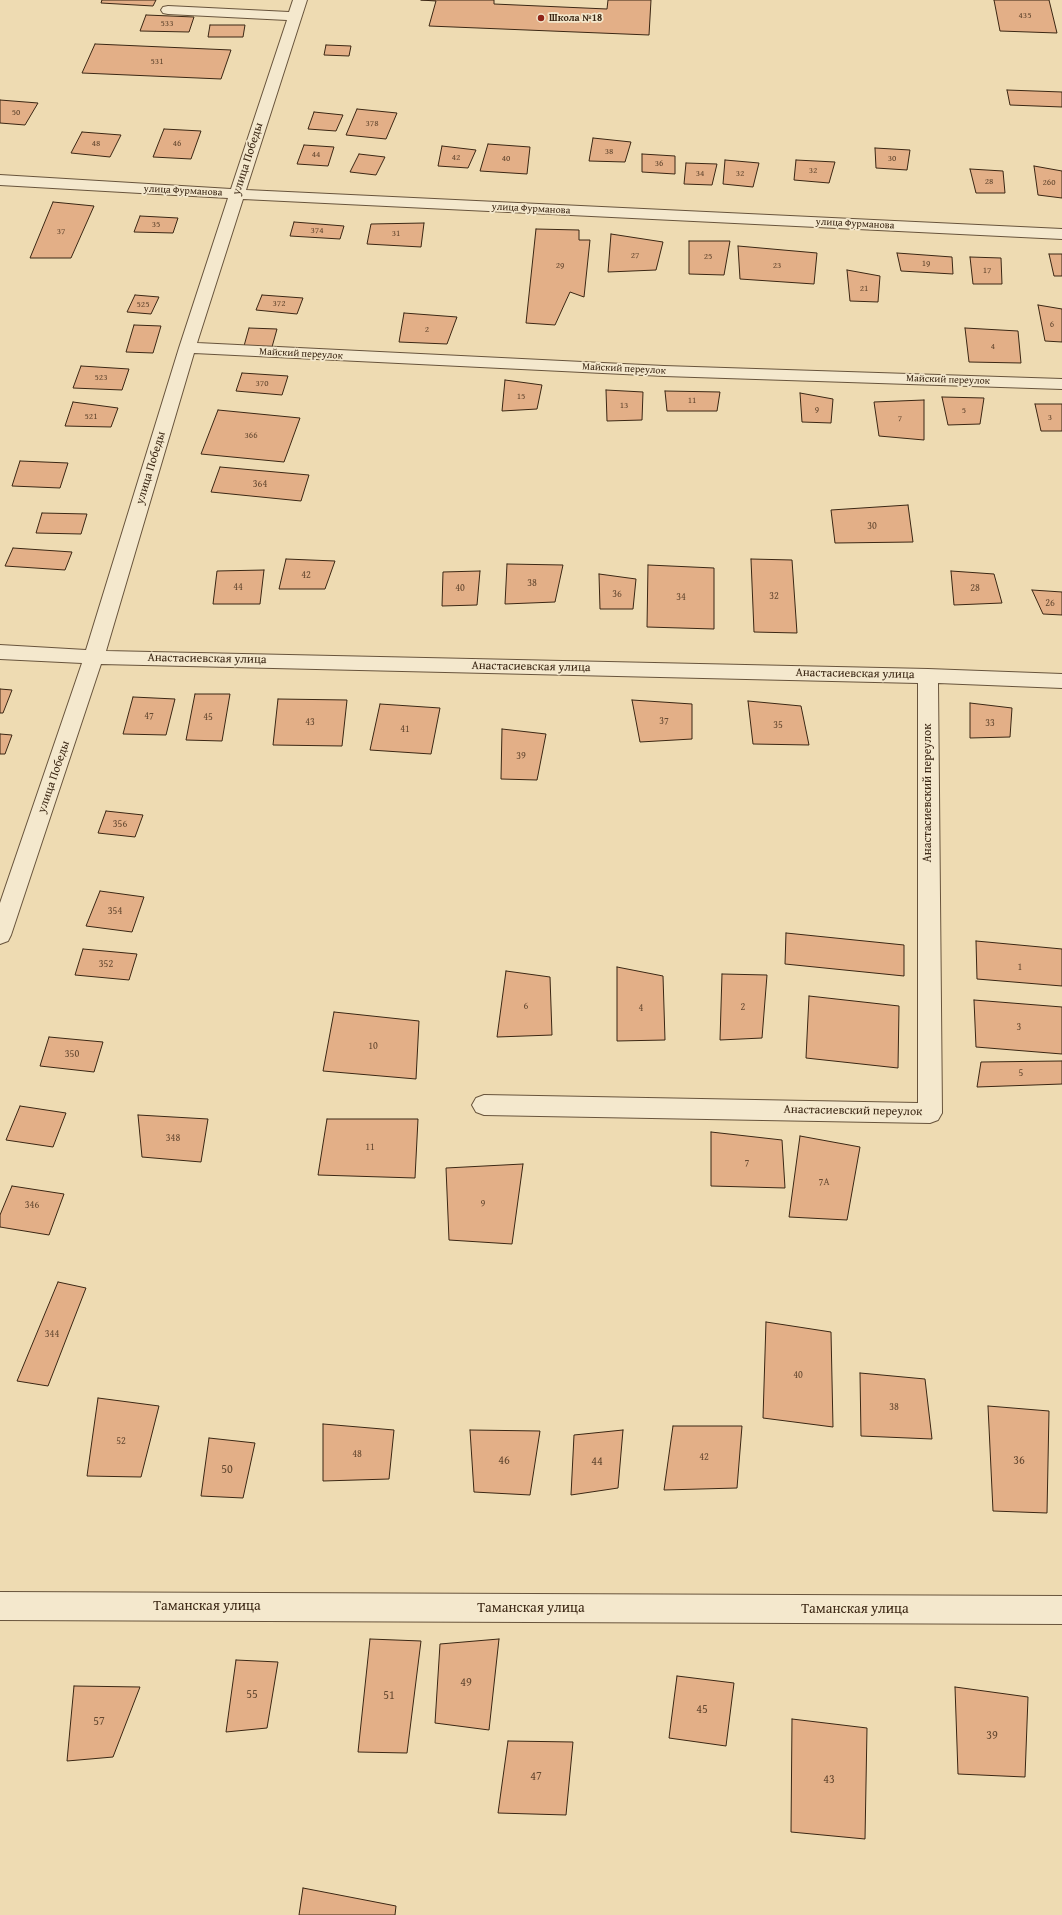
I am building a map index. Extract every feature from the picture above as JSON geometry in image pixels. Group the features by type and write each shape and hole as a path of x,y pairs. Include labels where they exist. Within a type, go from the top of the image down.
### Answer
{"street":[{"path":"168,10 298,8"},
{"name":"улица Победы","path":"0,935 94,657 187,348 236,194 298,8"},
{"name":"улица Фурманова","path":"0,180 236,194 1062,234"},
{"name":"Майский переулок","path":"187,348 664,371 1062,384"},
{"name":"Анастасиевская улица","path":"0,652 94,657 928,676 1062,681"},
{"name":"Анастасиевский переулок","path":"484,1105 930,1113 928,676"},
{"name":"Таманская улица","path":"0,1606 1062,1610"}],"building":[{"path":"102,0 156,0 153,6 101,3"},
{"name":"Школа №18","path":"421,0 494,0 494,4 607,9 608,0 651,0 649,35 429,26 436,1"},
{"path":"994,0 1049,0 1057,33 1000,31"},
{"path":"146,15 194,17 189,32 140,31"},
{"path":"210,25 245,25 243,37 208,37"},
{"path":"95,44 231,50 221,79 82,73"},
{"path":"326,45 351,46 349,56 324,55"},
{"path":"1007,90 1062,92 1062,107 1010,105"},
{"path":"0,100 38,103 25,125 0,123"},
{"path":"357,109 397,113 386,139 346,135"},
{"path":"314,112 343,115 336,131 308,129"},
{"path":"164,129 201,131 191,159 153,157"},
{"path":"82,132 121,135 110,157 71,153"},
{"path":"593,138 631,142 625,162 589,161"},
{"path":"488,144 530,147 527,174 480,171"},
{"path":"304,145 334,147 328,166 297,164"},
{"path":"442,146 476,150 468,168 438,166"},
{"path":"875,148 910,150 907,170 876,168"},
{"path":"359,154 385,157 376,175 350,172"},
{"path":"642,154 675,156 675,174 642,172"},
{"path":"725,160 759,163 753,187 723,184"},
{"path":"796,160 835,162 829,183 794,180"},
{"path":"686,163 717,164 712,185 684,184"},
{"path":"1034,166 1062,171 1062,198 1038,195"},
{"path":"970,169 1003,171 1005,193 976,193"},
{"path":"53,202 94,206 71,258 30,258"},
{"path":"140,216 178,218 173,233 134,232"},
{"path":"294,222 344,226 340,239 290,236"},
{"path":"424,223 421,247 367,244 371,224"},
{"path":"536,229 579,230 579,240 590,240 584,297 570,292 555,325 526,323"},
{"path":"611,234 663,242 656,270 608,272"},
{"path":"689,241 730,241 724,275 689,274"},
{"path":"738,246 817,253 814,284 740,279"},
{"path":"897,253 952,257 953,274 901,271"},
{"path":"1049,254 1062,254 1062,276 1054,276"},
{"path":"970,257 1001,258 1002,284 973,284"},
{"path":"847,270 880,276 878,302 850,301"},
{"path":"135,295 159,297 151,314 127,312"},
{"path":"262,295 303,298 297,314 256,310"},
{"path":"1038,305 1062,309 1062,342 1045,341"},
{"path":"404,313 457,317 447,344 399,342"},
{"path":"134,325 161,326 153,353 126,352"},
{"path":"249,328 277,329 272,347 244,346"},
{"path":"965,328 1018,331 1021,363 969,362"},
{"path":"81,366 129,369 122,390 73,388"},
{"path":"242,373 288,376 282,395 236,391"},
{"path":"505,380 542,385 537,409 502,411"},
{"path":"606,390 643,392 642,420 607,421"},
{"path":"665,391 720,392 717,411 667,411"},
{"path":"800,393 833,399 831,423 802,422"},
{"path":"942,397 984,398 980,424 948,425"},
{"path":"924,400 924,440 879,436 874,402"},
{"path":"73,402 118,408 111,427 65,426"},
{"path":"1035,404 1062,404 1062,431 1041,431"},
{"path":"218,410 300,418 284,462 201,454"},
{"path":"20,461 68,463 60,488 12,486"},
{"path":"220,467 309,475 301,501 211,492"},
{"path":"908,505 913,542 835,543 831,510"},
{"path":"42,513 87,514 81,534 36,533"},
{"path":"13,548 72,552 65,570 5,566"},
{"path":"286,559 335,561 325,589 279,589"},
{"path":"751,559 792,560 797,633 754,632"},
{"path":"507,564 563,565 555,602 505,604"},
{"path":"648,565 714,568 714,629 647,627"},
{"path":"264,570 260,604 213,604 217,571"},
{"path":"480,571 477,605 442,606 443,572"},
{"path":"951,571 994,574 1002,603 954,605"},
{"path":"599,574 636,579 633,609 600,609"},
{"path":"1032,590 1062,592 1062,615 1043,614"},
{"path":"0,689 12,690 3,713 0,713"},
{"path":"195,694 230,694 222,741 186,740"},
{"path":"133,697 175,699 166,735 123,734"},
{"path":"278,699 347,700 342,746 273,745"},
{"path":"632,700 692,704 692,739 640,742"},
{"path":"748,701 801,706 809,745 753,744"},
{"path":"970,703 1012,708 1010,737 970,738"},
{"path":"380,704 440,708 431,754 370,750"},
{"path":"502,729 546,734 537,780 501,779"},
{"path":"0,734 12,735 5,754 0,754"},
{"path":"106,811 143,815 135,837 98,833"},
{"path":"100,891 144,897 132,932 86,926"},
{"path":"786,933 904,945 904,976 785,964"},
{"path":"976,941 1062,949 1062,986 977,979"},
{"path":"83,949 137,954 129,980 75,975"},
{"path":"617,967 663,976 665,1040 617,1041"},
{"path":"506,971 550,977 552,1035 497,1037"},
{"path":"722,974 767,975 762,1038 720,1040"},
{"path":"809,996 899,1006 898,1068 806,1058"},
{"path":"974,1000 1062,1007 1062,1054 976,1047"},
{"path":"334,1012 419,1021 416,1079 323,1071"},
{"path":"49,1037 103,1042 94,1072 40,1066"},
{"path":"1062,1061 1062,1084 977,1087 981,1062"},
{"path":"20,1106 66,1113 53,1147 6,1140"},
{"path":"138,1115 208,1119 201,1162 142,1157"},
{"path":"327,1119 418,1119 415,1178 318,1175"},
{"path":"711,1132 782,1140 785,1188 711,1186"},
{"path":"800,1136 860,1147 847,1220 789,1217"},
{"path":"523,1164 512,1244 449,1240 446,1168"},
{"path":"12,1186 64,1194 49,1235 0,1227 0,1215"},
{"path":"58,1282 86,1288 48,1386 17,1381"},
{"path":"766,1322 831,1332 833,1427 763,1418"},
{"path":"860,1373 925,1379 932,1439 861,1436"},
{"path":"98,1398 159,1406 141,1477 87,1476"},
{"path":"988,1406 1049,1411 1047,1513 993,1511"},
{"path":"323,1424 394,1430 389,1479 323,1481"},
{"path":"673,1426 742,1426 737,1488 664,1490"},
{"path":"470,1430 540,1431 530,1495 474,1492"},
{"path":"623,1430 618,1488 571,1495 574,1435"},
{"path":"209,1438 255,1443 243,1498 201,1496"},
{"path":"370,1639 421,1641 407,1753 358,1752"},
{"path":"499,1639 489,1730 435,1723 440,1644"},
{"path":"236,1660 278,1662 267,1728 226,1732"},
{"path":"677,1676 734,1683 726,1746 669,1738"},
{"path":"74,1686 140,1687 113,1757 67,1761"},
{"path":"955,1687 1028,1697 1025,1777 958,1774"},
{"path":"792,1719 867,1728 865,1839 791,1832"},
{"path":"508,1741 573,1742 566,1815 498,1813"},
{"path":"303,1888 396,1906 395,1915 299,1915"}],"place":[{"name":"Школа №18","path":"541,18"}]}
